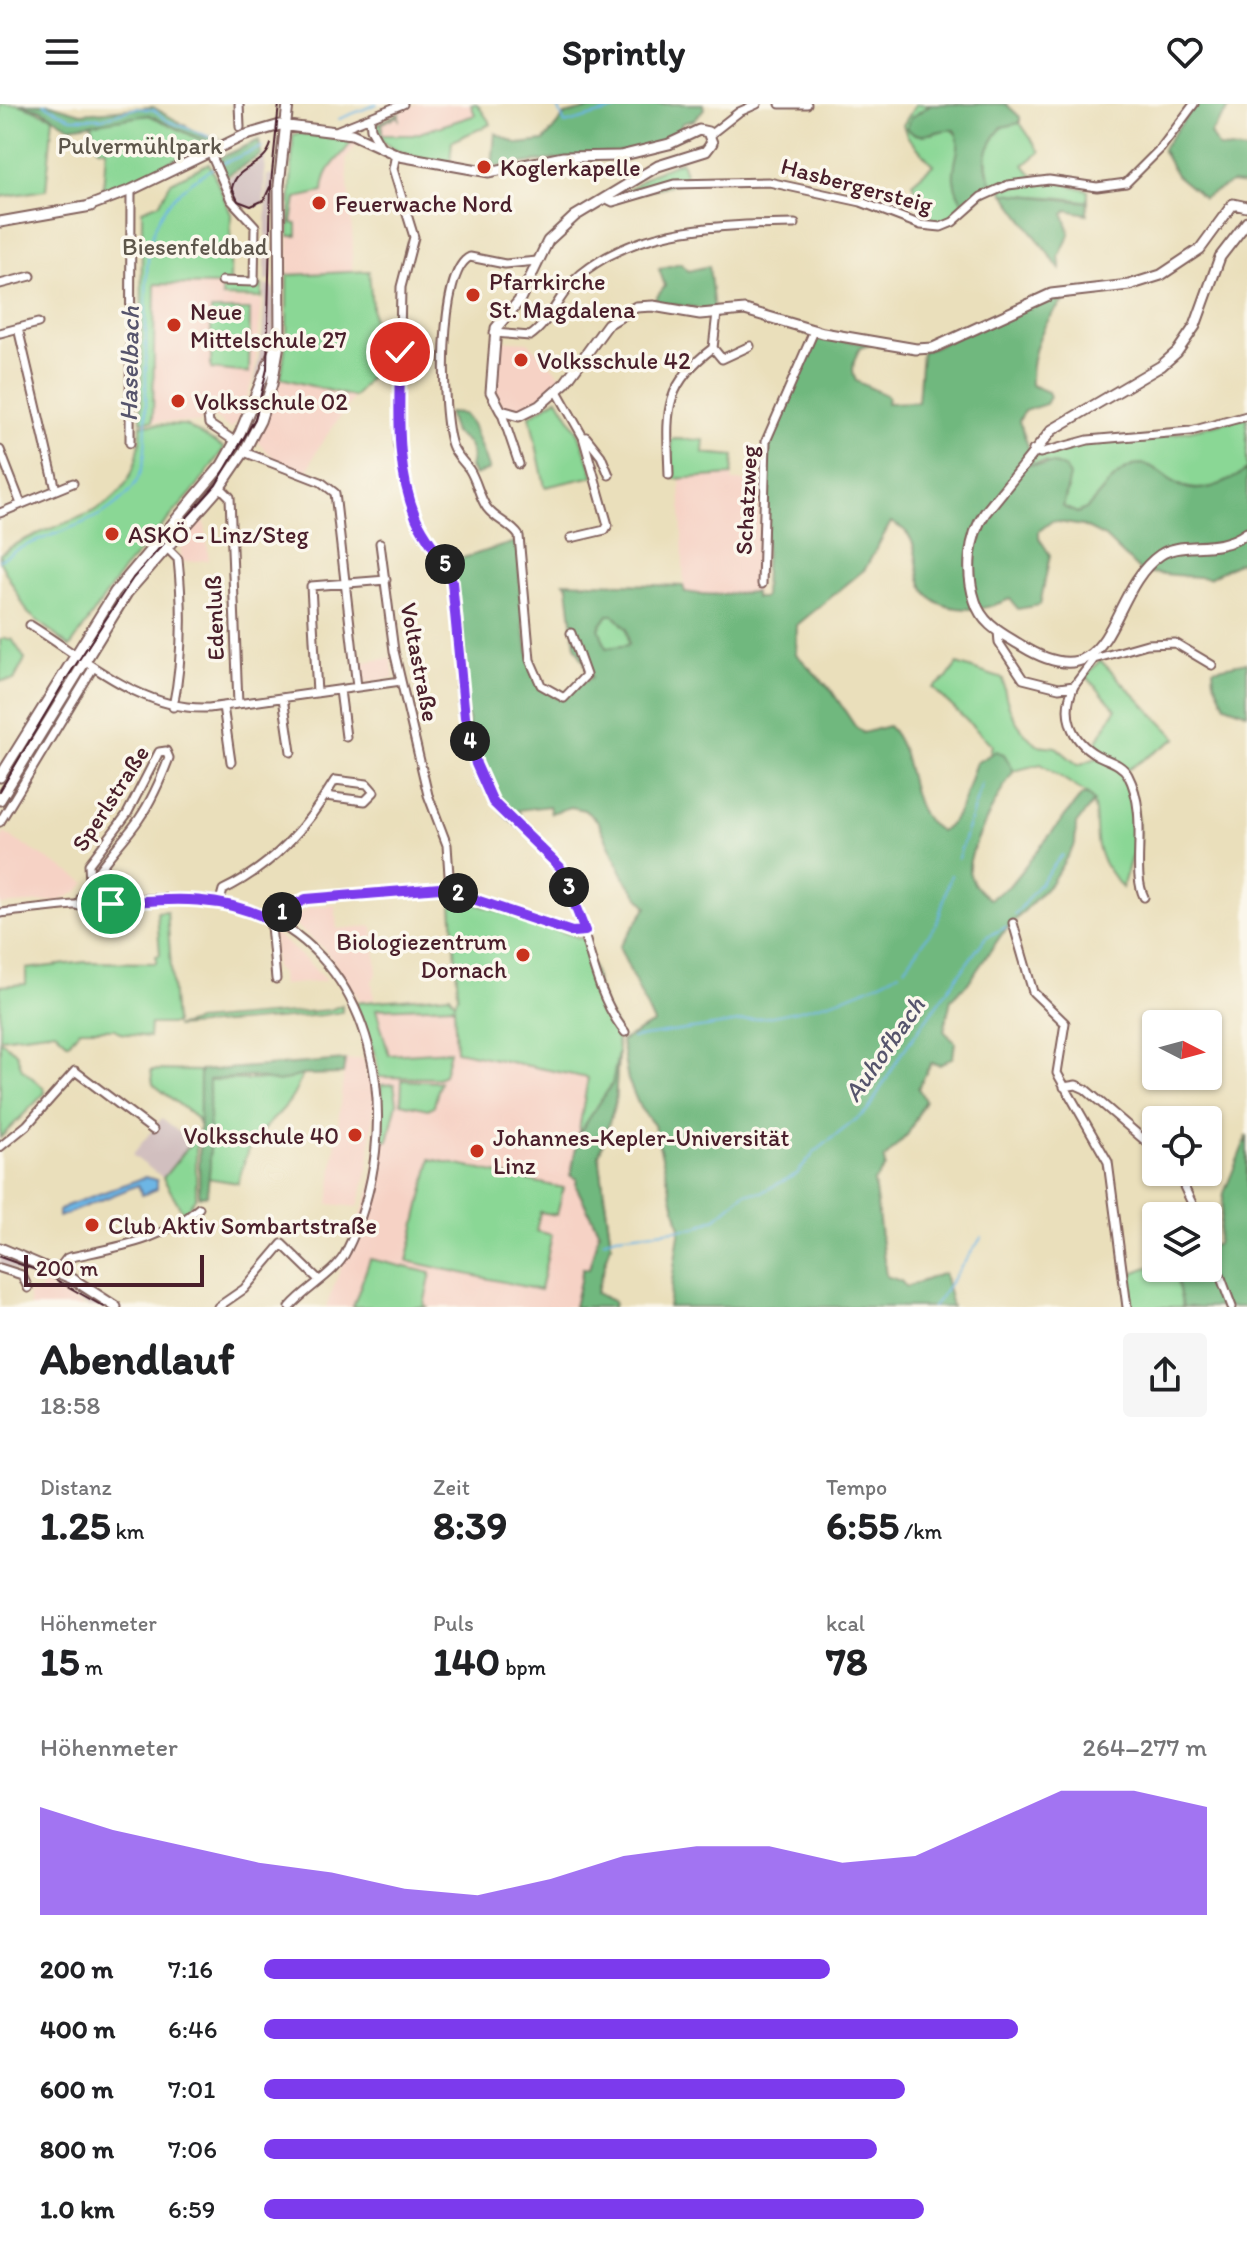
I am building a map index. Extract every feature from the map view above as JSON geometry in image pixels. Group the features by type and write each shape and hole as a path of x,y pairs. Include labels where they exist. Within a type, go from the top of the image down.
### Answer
{"street":[{"path":"239,104 240,127"},
{"path":"0,800 132,586 220,487 244,452 264,411 280,321 278,195 288,104"},
{"path":"334,130 370,119 403,104"},
{"path":"711,134 730,118 757,104"},
{"path":"780,104 807,104"},
{"name":"Hasbergersteig","path":"607,199 613,202 674,184 769,182 861,202 921,225 941,227 953,222 981,197 1008,185 1049,180 1089,187 1126,183 1161,148 1194,104"},
{"path":"370,119 380,145"},
{"path":"0,222 86,207 212,157 251,133 285,125 334,130 380,145 396,154 498,172 563,157 631,154 699,130 711,134"},
{"path":"519,464 514,444 491,392 494,333 500,321 519,301 537,261 564,224 658,166 706,151 712,143 711,134"},
{"path":"396,154 393,169 414,237 400,303 397,432 405,481 422,533 446,566 452,582 465,717 482,781 493,802 560,867 585,931 605,1002 625,1032"},
{"path":"212,157 231,200 255,226 254,282 222,281"},
{"path":"130,443 131,190"},
{"path":"501,411 524,415 557,391 608,324 622,313 646,305 693,313 751,311 814,331 905,348 933,348 1051,294 1129,285 1161,275 1200,249 1233,204 1247,207"},
{"path":"1212,665 1169,642 1137,646 1070,662 1050,661 998,631 980,614 974,597 971,562 975,533 985,513 1033,450 1075,413 1161,366 1177,352 1195,326 1220,257 1247,222"},
{"path":"494,333 530,336 581,273 638,242 720,227 795,224"},
{"path":"537,261 507,264 470,257 463,260 449,293 444,381 446,420 453,449 471,472 487,508 519,536 530,660 541,685 564,698 586,675 571,633"},
{"path":"0,284 31,276"},
{"path":"717,313 713,348 722,359 750,346"},
{"path":"0,333 38,323"},
{"path":"18,328 56,490"},
{"name":"Schatzweg","path":"762,584 766,441 814,331"},
{"path":"669,475 668,432 674,390 687,368 713,348"},
{"path":"0,777 73,655 130,571 210,481 236,442 270,374"},
{"path":"557,391 583,437 608,525 605,530 571,538"},
{"path":"207,408 209,424 236,442"},
{"path":"1033,450 1040,453 1088,440 1191,431 1247,416"},
{"path":"583,437 601,456 609,475"},
{"path":"0,450 21,504"},
{"path":"244,452 334,490 357,687"},
{"path":"0,513 73,483"},
{"name":"Edenluß","path":"220,487 230,497 238,704"},
{"path":"1144,897 1139,885 1141,834 1135,792 1124,769 1090,750 1072,730 1068,707 1074,686 1142,573 1159,556 1178,549 1218,547 1247,533"},
{"name":"Voltastraße","path":"380,543 401,681 428,795 447,845 450,890"},
{"path":"165,546 178,559 180,638 173,707"},
{"name":"Voltastraße","path":"317,693 311,586 386,580"},
{"path":"30,625 93,668 173,707 223,706 401,681"},
{"path":"998,631 999,643 1023,679 1059,688 1074,686"},
{"path":"0,822 93,668"},
{"path":"340,690 346,737"},
{"path":"283,698 291,752"},
{"path":"223,706 231,762"},
{"name":"Sperlstraße","path":"79,906 80,898 146,808 169,758 166,751 157,753 134,802 88,866 90,884"},
{"path":"220,901 223,890 262,868 284,849 335,780 367,784 374,792 365,801 325,796"},
{"path":"276,979 270,931 274,922 290,907 316,897 450,890 572,932 585,931"},
{"path":"0,913 180,898 220,901 274,922 315,954 351,1001 374,1057 379,1103 377,1143 368,1190 348,1247 336,1266 290,1307"},
{"path":"1013,923 1033,992 1065,1023 1056,1067 1064,1087 1105,1154 1111,1171 1127,1307"},
{"path":"0,1147 27,1125 75,1071 153,1130"},
{"path":"1064,1087 1076,1085 1085,1089 1142,1138"},
{"path":"57,1271 67,1258 119,1249 165,1231 199,1208"},
{"path":"218,1307 244,1289 282,1244 318,1279"},
{"path":"0,1248 57,1271 116,1307"},
{"path":"0,1268 22,1275 28,1288"},
{"path":"1222,1280 1232,1307"}],"shaded area":[{"path":"417,104 477,104 484,115 399,144 382,142 374,124"},
{"name":"Feuerwache Nord","path":"350,141 358,143 346,159 353,242 352,273 288,275 288,193"},
{"path":"265,154 264,203 252,208 239,205 232,197 227,178 257,163"},
{"path":"267,175 274,175 271,281 265,281"},
{"path":"155,284 222,285 223,299 262,300 254,376 240,418 231,429 210,415 209,408 203,408 201,423 153,421"},
{"path":"265,285 274,288 275,327 272,345 254,387 263,331"},
{"name":"Volksschule 42","path":"498,340 528,342 563,378 531,407 518,412 502,407 495,391"},
{"path":"270,377 267,396 243,450 198,509 140,572 108,619 102,615 200,497"},
{"path":"281,378 354,397 318,448 307,472 276,460 257,442"},
{"path":"732,475 733,481 760,481 757,592 722,597 684,592 680,479"},
{"path":"204,516 209,560 181,562 180,541"},
{"path":"391,658 394,678 358,684 356,663"},
{"path":"4,833 86,883 60,901 0,905 0,842"},
{"path":"112,863 137,881 137,890 148,889 148,894 88,896"},
{"path":"335,905 337,929 373,926 377,974 372,981 374,999 360,1000 324,949 289,920 310,908"},
{"path":"273,932 326,981 282,985 281,973 275,968"},
{"name":"Johannes-Kepler-Universität Linz","path":"450,995 475,1052 588,1078 571,1176 578,1179 576,1186 599,1232 589,1270 583,1269 574,1307 326,1307 372,1185 381,1135 382,1092 376,1057 357,1011 407,1000 407,997"},
{"name":"Volksschule 40","path":"364,1058 367,1079 373,1078 375,1100 368,1169 358,1207 329,1204 345,1060"},
{"path":"162,1118 192,1142 163,1178 132,1155"},
{"path":"0,1253 55,1275 106,1307 89,1307 52,1286 0,1265"},
{"path":"42,1284 84,1307 30,1307 28,1292 40,1293"}],"green space":[{"path":"0,104 19,104 53,117 46,190 0,197"},
{"path":"19,104 50,104 81,113 153,107 205,137 220,138 208,143 149,115 70,127 42,110"},
{"path":"471,104 477,104 491,124 452,141 450,163 395,150 379,136 374,126 399,113 399,119 397,116 382,123 382,135 413,135 475,115"},
{"path":"609,104 703,104 704,109 694,120 682,123 676,137 635,150 492,167 495,133 518,144 544,141 565,115"},
{"path":"916,104 931,104 911,118 907,128 932,134 950,128 958,136 966,207 951,222 932,225 912,183 933,165 907,136 903,125"},
{"path":"931,104 1006,104 1020,117 1020,123 1002,127 988,149 987,171 994,188 966,207 954,182 958,138 954,130 918,135 907,128 911,118"},
{"path":"1196,104 1232,104 1210,134 1219,148 1247,151 1247,185 1231,183 1204,198 1176,175 1162,149"},
{"name":"Pulvermühlpark","path":"149,115 208,143 131,181 103,190 106,149 97,148 92,125 86,122"},
{"path":"1012,122 1020,123 1040,152 1024,165 1035,178 994,188 988,169 987,150 995,134"},
{"path":"298,133 352,141 329,169 323,192 296,198 292,223 297,224 297,236 289,236 293,135"},
{"path":"259,140 261,155 226,176 217,159"},
{"path":"681,161 687,181 614,199 653,173"},
{"name":"Biesenfeldbad","path":"209,163 231,214 230,284 262,285 262,298 222,297 222,285 155,284 153,421 141,421 142,210 160,203 171,182"},
{"path":"1053,181 1088,190 1088,202 1004,193 1001,188"},
{"path":"1004,193 1088,202 1087,214 1067,210 1064,214 1070,234 1059,257 1061,271"},
{"path":"680,263 688,271 709,266 714,310 653,302 665,286 659,269"},
{"path":"369,271 377,368 354,397 281,378 287,334 287,275"},
{"path":"1070,296 1052,314 1036,348 1031,385 1048,392 1050,397 1046,404 1024,411 1019,421 1030,451 1026,464 1056,464 1066,470 1070,476 1063,507 1077,513 1086,509 1119,474 1133,466 1154,468 1186,488 1201,489 1221,484 1247,470 1247,567 1239,562 1209,578 1141,572 1105,537 1083,526 1052,521 1039,531 1039,538 1050,555 1040,605 1018,609 1010,599 984,608 957,608 940,604 923,587 912,542 905,531 891,522 865,569 797,625 796,654 831,690 855,726 863,733 888,726 897,737 915,797 929,822 940,831 954,820 959,811 976,763 996,751 1004,754 1014,771 980,834 969,869 976,886 990,899 1009,886 1082,795 1088,795 1094,801 1076,824 1075,844 1051,883 1002,934 968,983 951,999 944,1031 955,1042 953,1057 940,1065 931,1063 918,1088 925,1100 908,1134 884,1159 885,1167 874,1182 886,1276 901,1281 906,1287 944,1273 952,1307 668,1307 680,1228 654,1125 640,1108 628,1080 621,1041 654,1023 619,947 647,907 625,879 598,821 584,810 571,807 551,813 549,806 518,810 529,833 506,816 490,795 471,742 460,621 447,563 518,541 521,603 528,650 544,688 557,698 592,677 575,646 568,587 564,582 683,586 685,592 755,592 755,598 764,598 769,441 817,338 872,344 860,348 856,356 853,368 856,381 888,396 887,403 918,402 922,352 1044,298","holes":["608,615 614,615 627,629 629,645 606,648 599,628"]},
{"path":"211,310 250,310 249,373 211,369"},
{"path":"558,398 579,434 594,476 545,487 530,416"},
{"path":"448,413 463,414 472,424 489,470 475,475 470,467 470,447 454,433"},
{"path":"1247,417 1247,470 1221,484 1201,489 1174,482 1144,464 1133,466 1119,474 1086,509 1077,513 1063,507 1068,488 1046,462 1026,464 1051,450 1168,435"},
{"name":"ASKÖ - Linz/Steg","path":"141,424 185,425 224,448 197,487 124,569 70,647 28,613 0,562 0,554 113,498 127,481 137,457"},
{"path":"671,439 704,440 703,453 734,456 732,475 674,479"},
{"path":"608,615 614,615 627,629 629,645 606,649 599,628"},
{"path":"0,639 12,639 25,659 14,680 0,681"},
{"path":"1100,660 1177,738 1127,770 1092,749 1116,709 1086,676"},
{"path":"1247,662 1247,713 1225,705 1214,681 1213,669"},
{"path":"957,664 1003,679 1013,715 1037,745 1056,747 1078,765 1099,757 1123,770 1134,794 1140,843 1131,858 1122,888 1101,855 1094,807 1088,795 1041,764 1014,771 996,751 990,753 992,745 933,688 947,678"},
{"path":"455,897 584,939 604,1005 616,1027 615,1103 599,1155 611,1244 596,1293 614,1302 613,1307 574,1307 583,1268 589,1269 599,1232 576,1186 577,1179 571,1176 588,1078 456,1051 454,1006 376,1009 389,1055 450,1051 444,1075 438,1078 379,1077 376,1057 355,1003 450,995 455,1003 458,995 452,904"},
{"path":"167,911 175,1024 150,1024 149,1037 120,1033 115,1029 80,1029 68,1043 55,1031 0,1038 0,986 26,984 26,969 85,962 156,963 156,956 160,955 157,912"},
{"path":"342,1005 342,1012 323,1015 175,1027 197,1021 330,1010"},
{"path":"0,1040 16,1052 22,1069 44,1088 45,1093 0,1138"},
{"path":"618,1053 615,1103 599,1155 611,1244 596,1293 614,1302 613,1307 574,1307 583,1268 589,1269 599,1232 576,1186 577,1179 571,1176 578,1135 612,1084"},
{"path":"345,1060 343,1074 302,1075 279,1082 252,1077 209,1080 210,1164 207,1195 199,1196 200,1071"},
{"path":"151,1070 200,1071 200,1127 196,1118 153,1084"},
{"path":"302,1075 289,1102 253,1141 238,1183 207,1178 209,1080 268,1080"},
{"path":"402,1080 440,1082 434,1106 428,1109 401,1103"},
{"path":"394,1084 397,1102 388,1141 381,1140 381,1085"},
{"path":"1247,1136 1247,1307 1183,1307 1177,1282 1222,1282 1224,1193"},
{"path":"192,1142 196,1142 196,1197 184,1214 163,1178"},
{"path":"431,1159 563,1188 557,1215 540,1212 536,1231 552,1235 540,1290 407,1261"},
{"path":"370,1259 431,1273 424,1305 428,1307 353,1307"},
{"path":"1142,1269 1142,1282 1177,1282 1183,1307 1129,1307 1125,1276"}],"water":[{"path":"145,1177 157,1180 157,1189 142,1195 138,1185 59,1217 59,1211 66,1206"}],"waterway":[{"path":"44,104 71,118 102,118 136,108 154,110 168,121 210,137"},
{"name":"Haselbach","path":"339,119 377,104"},
{"path":"557,104 565,124 635,104"},
{"name":"Haselbach","path":"219,165 262,147"},
{"name":"Haselbach","path":"0,560 104,512 120,501 138,479 145,444 146,287 150,246 155,228 174,197 213,168"},
{"path":"958,858 982,783"},
{"name":"Auhofbach","path":"1015,915 1062,855"},
{"path":"905,968 937,923 951,875"},
{"name":"Auhofbach","path":"603,1241 616,1236 695,1228 716,1218 745,1193 762,1192 797,1174 815,1152 868,1110 901,1054 986,937 1006,927"},
{"path":"632,1038 804,1009 870,987 899,972"},
{"path":"933,1307 982,1237"}],"tram line":[{"path":"0,791 63,684 133,578 216,485 255,419 267,369 271,183 279,104"},
{"path":"270,187 264,200 251,206 238,201 232,188 239,174 263,158 271,144"},
{"path":"0,1257 44,1273 104,1307"}],"place":[{"name":"Koglerkapelle","path":"484,167"},
{"name":"Feuerwache Nord","path":"319,203"},
{"name":"Pfarrkirche St. Magdalena","path":"473,295"},
{"name":"Neue Mittelschule 27","path":"174,325"},
{"name":"Volksschule 42","path":"521,360"},
{"name":"Volksschule 02","path":"178,401"},
{"name":"ASKÖ - Linz/Steg","path":"112,534"},
{"name":"Biologiezentrum Dornach","path":"523,955"},
{"name":"Volksschule 40","path":"355,1135"},
{"name":"Johannes-Kepler-Universität Linz","path":"477,1151"},
{"name":"Club Aktiv Sombartstraße","path":"92,1225"}],"route":[{"path":"111,904 204,898 243,907 274,922 290,907 306,899 440,888 572,932 585,931 560,867 493,802 476,764 465,717 459,627 450,573 422,533 400,460 397,432 400,352"}]}
